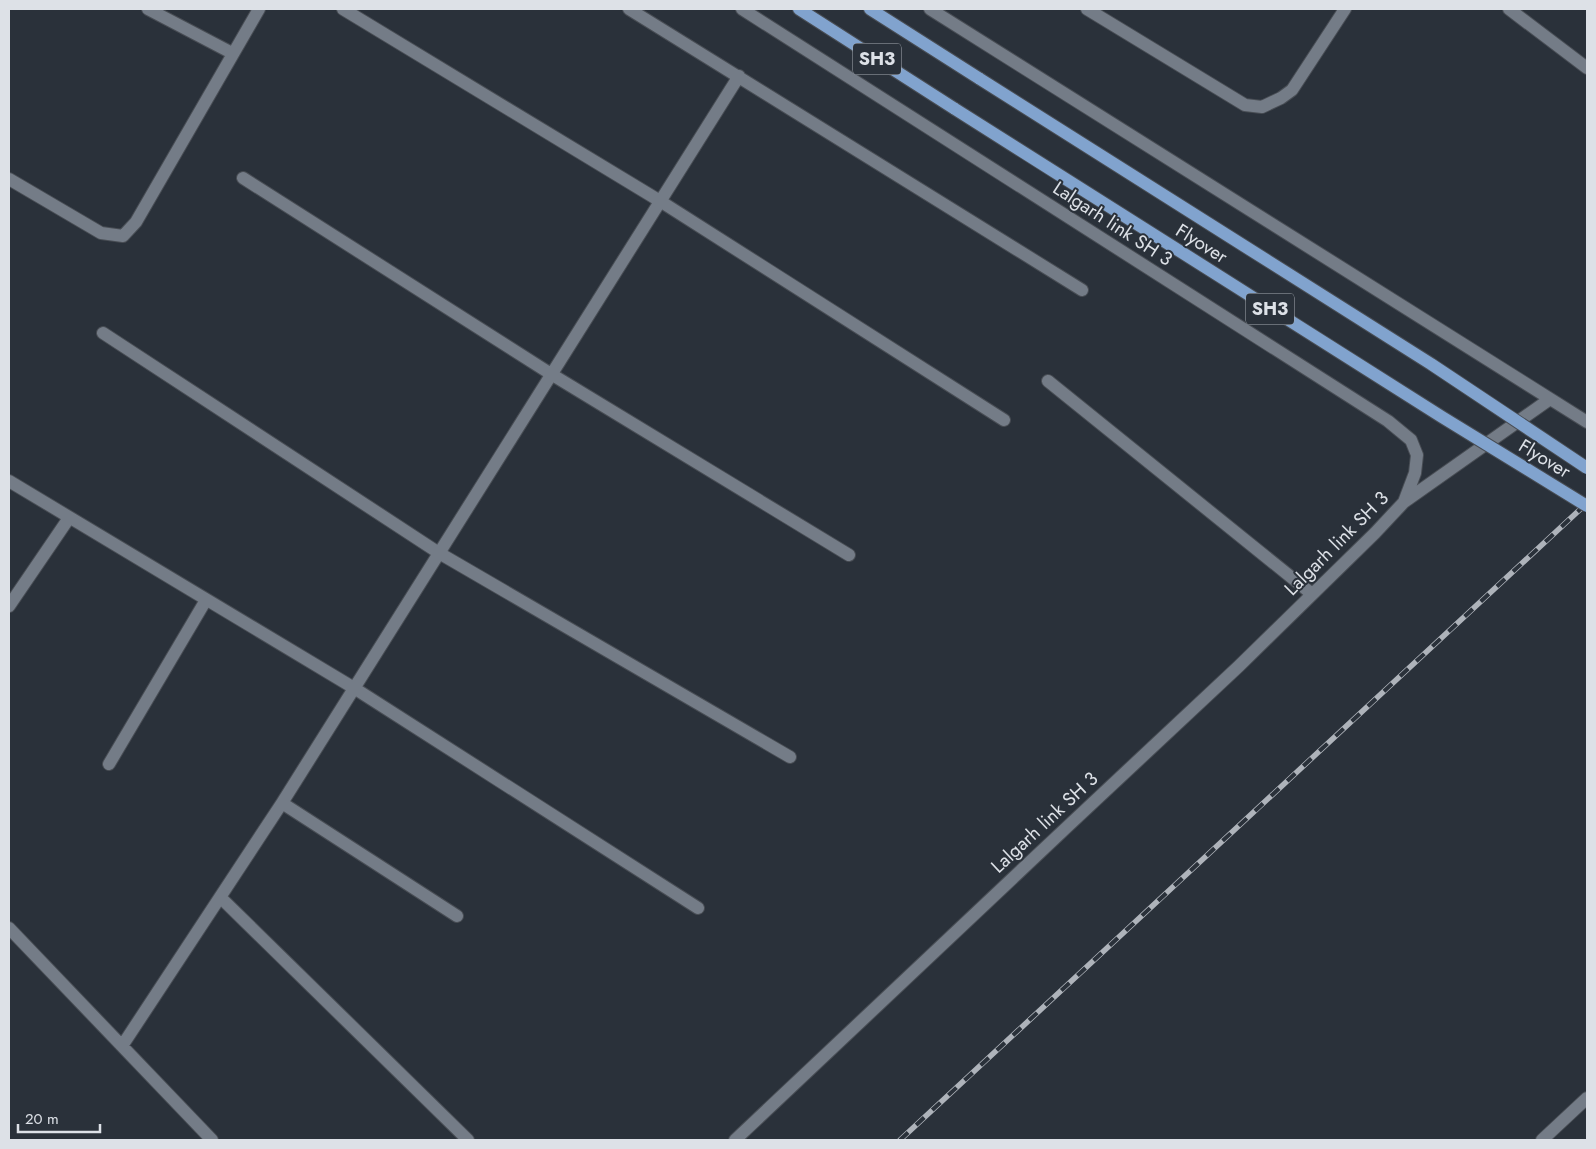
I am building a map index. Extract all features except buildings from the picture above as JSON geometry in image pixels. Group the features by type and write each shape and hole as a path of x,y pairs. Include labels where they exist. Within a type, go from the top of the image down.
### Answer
{"main road":[{"name":"Flyover","path":"799,9 1442,417 1587,506"},
{"name":"Flyover","path":"870,9 1431,364 1587,468"}],"street":[{"path":"148,9 232,53"},
{"path":"9,179 101,233 123,236 136,222 259,9"},
{"path":"343,9 660,201 1004,420"},
{"path":"629,9 1082,290"},
{"name":"Lalgarh link SH 3","path":"735,1140 1232,672 1375,533 1404,502 1415,473 1417,455 1411,440 1388,420 742,9"},
{"path":"930,9 1587,422"},
{"path":"1087,9 1245,105 1262,107 1281,98 1292,90 1344,9"},
{"path":"1509,9 1587,68"},
{"path":"122,1046 282,803 739,76"},
{"path":"243,178 551,374 849,555"},
{"path":"103,333 439,553 790,757"},
{"path":"1048,381 1312,594"},
{"path":"1404,502 1550,399"},
{"path":"9,482 354,688 698,908"},
{"path":"9,606 69,518"},
{"path":"108,764 206,600"},
{"path":"282,803 457,916"},
{"path":"220,897 468,1140"},
{"path":"9,928 212,1140"},
{"path":"1542,1140 1587,1098"}],"railway":[{"path":"900,1140 1587,503"}]}
